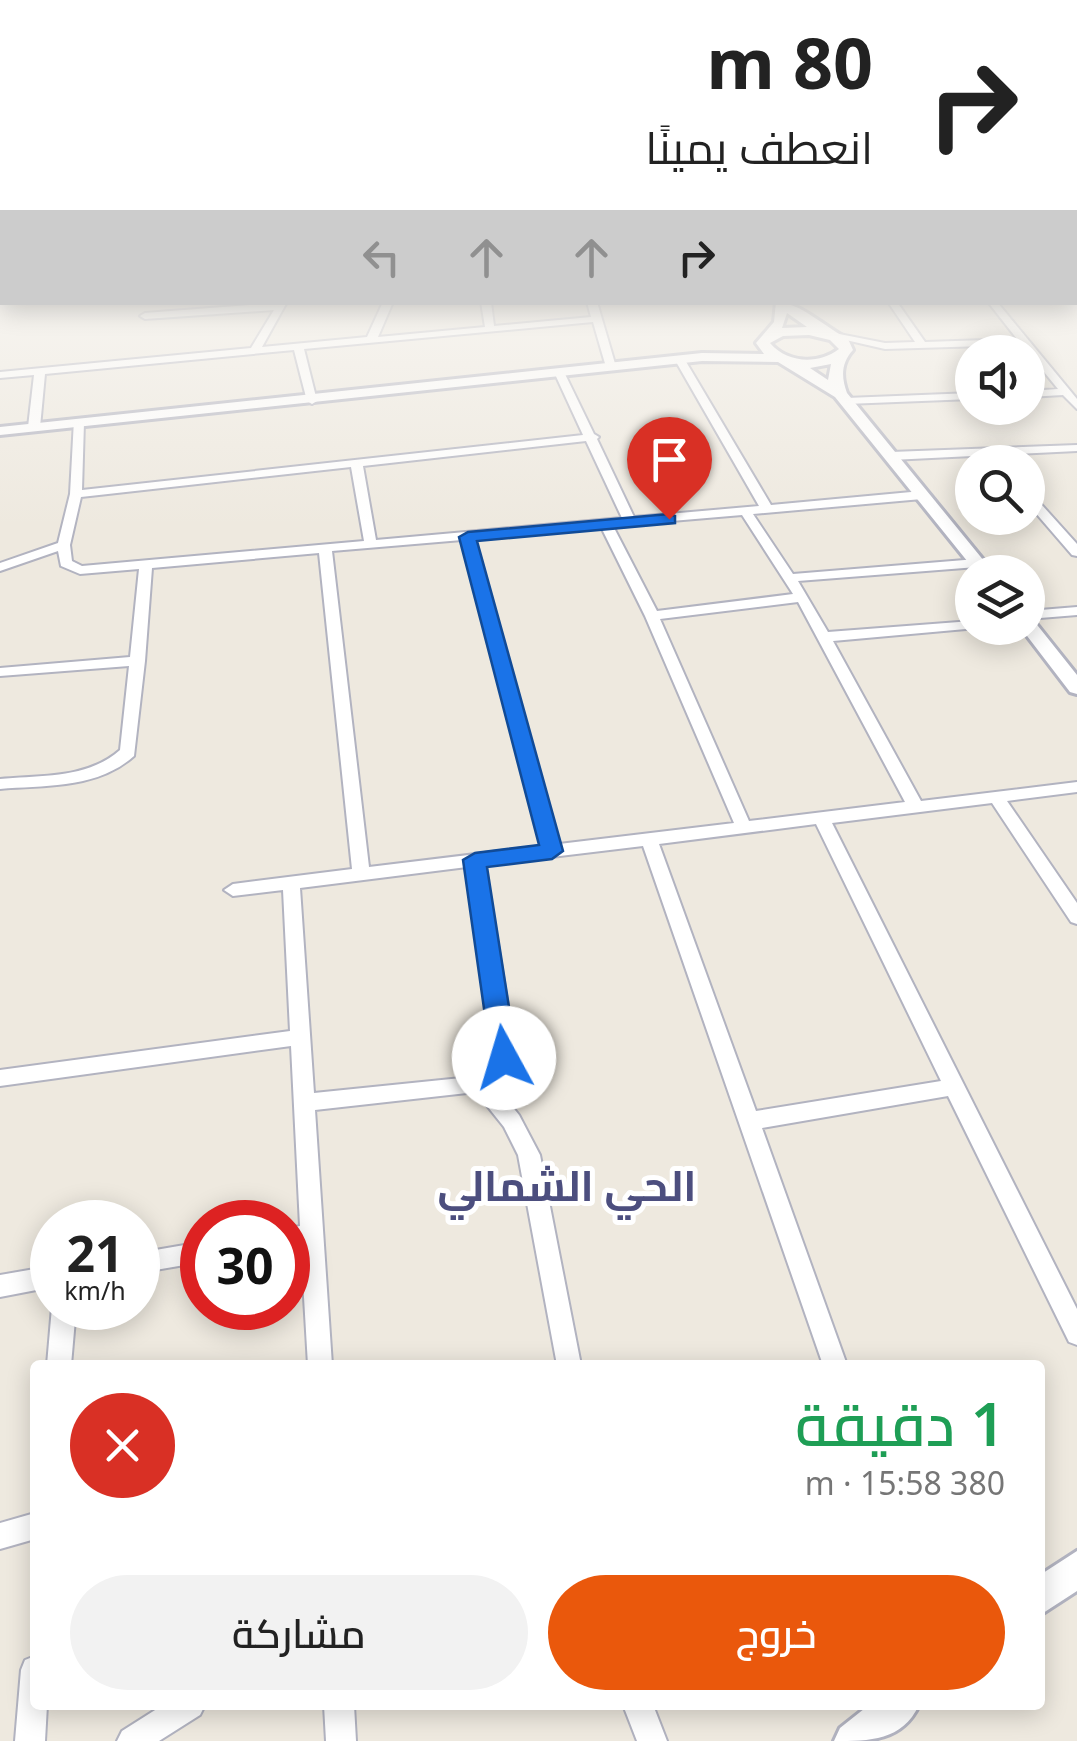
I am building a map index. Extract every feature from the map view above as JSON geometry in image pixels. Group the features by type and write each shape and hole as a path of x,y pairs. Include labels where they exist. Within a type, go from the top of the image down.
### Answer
{"street":[{"path":"0,375 127,363"},
{"path":"303,363 312,401"},
{"path":"0,430 312,401 648,363"},
{"path":"682,363 768,510"},
{"path":"790,363 843,398 955,396"},
{"path":"839,363 834,377 843,398 970,555"},
{"path":"1045,368 1077,406"},
{"path":"34,427 40,371"},
{"path":"559,372 631,523"},
{"path":"1045,393 1065,392"},
{"path":"78,422 76,494 64,546 66,563 74,568 146,566 922,495"},
{"path":"76,494 593,437"},
{"path":"1045,451 1077,448"},
{"path":"890,456 955,457"},
{"path":"357,465 371,546"},
{"path":"746,512 802,597 916,807"},
{"path":"1045,516 1077,552"},
{"path":"606,525 652,616 744,828"},
{"path":"468,537 552,851"},
{"path":"0,567 64,546"},
{"path":"325,550 361,874"},
{"path":"0,784 93,773 118,762 130,746 146,566"},
{"path":"790,578 955,569"},
{"path":"652,616 802,597"},
{"path":"1045,613 1077,610"},
{"path":"824,638 955,626"},
{"path":"1044,645 1077,688"},
{"path":"0,672 138,662"},
{"path":"234,890 1077,787"},
{"path":"996,797 1077,917"},
{"path":"821,818 1077,1334"},
{"path":"649,839 832,1360"},
{"path":"304,1103 480,1082 501,1065 506,1050 475,860"},
{"path":"291,883 320,1360"},
{"path":"0,1078 300,1037"},
{"path":"480,1082 512,1122 528,1155 569,1360"},
{"path":"750,1121 953,1087"},
{"path":"0,1286 30,1281"},
{"path":"59,1360 62,1330"},
{"path":"0,1536 30,1527"},
{"path":"1045,1594 1077,1569"},
{"path":"30,1741 32,1710"},
{"path":"132,1741 182,1710"},
{"path":"339,1710 341,1741"},
{"path":"635,1710 638,1741"},
{"path":"637,1710 652,1741"},
{"path":"853,1741 893,1710"}],"district":[{"name":"الحي الشمالي","path":"567,1186"}],"route":[{"path":"504,1058 506,1050 475,860 552,851 468,537 669,519"}]}
